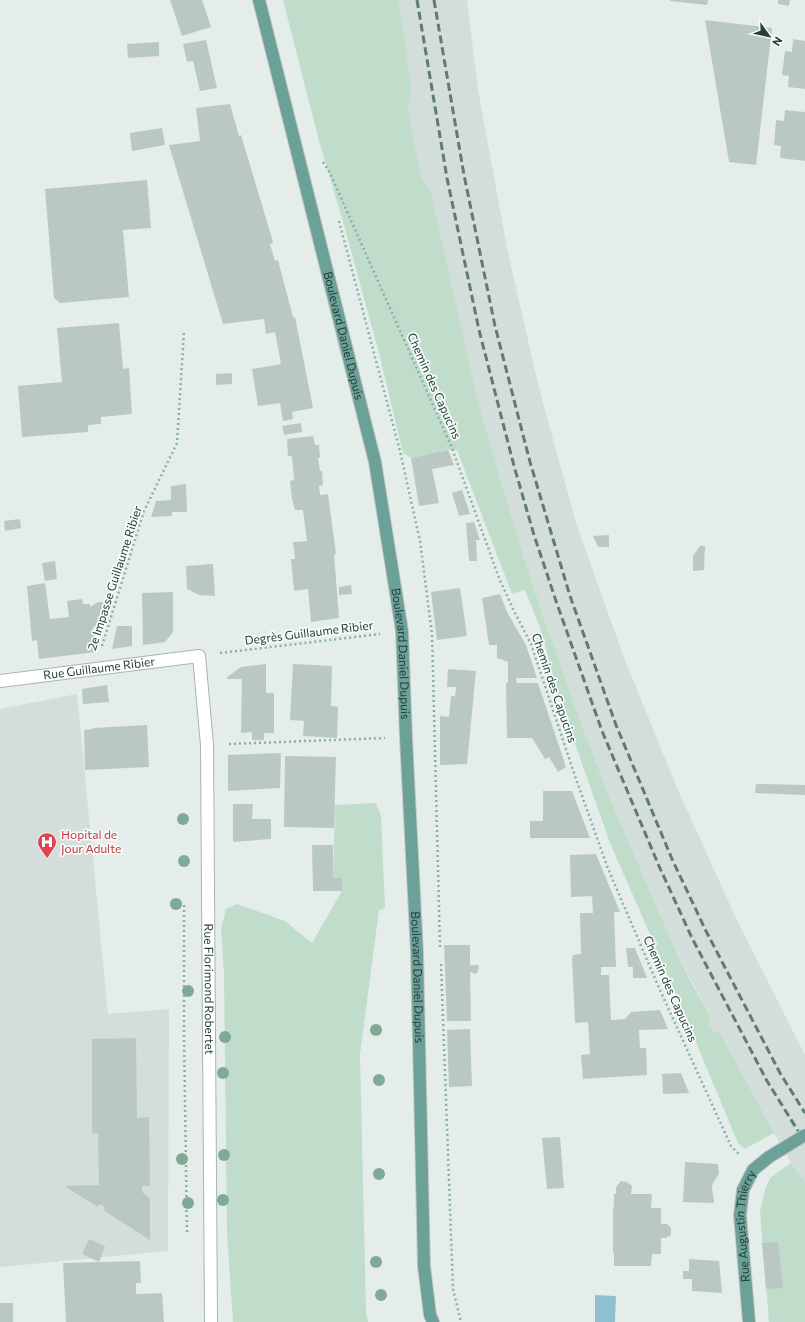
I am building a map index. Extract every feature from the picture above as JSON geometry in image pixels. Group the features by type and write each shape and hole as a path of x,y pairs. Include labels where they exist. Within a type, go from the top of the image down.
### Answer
{"main road":[{"name":"Boulevard Daniel Dupuis","path":"259,0 375,462 402,631 417,953 424,1266 430,1315 433,1322"},
{"name":"Rue Augustin Thierry","path":"749,1322 740,1215 743,1190 753,1170 769,1157 805,1135"}],"street":[{"name":"Rue Guillaume Ribier","path":"0,681 199,656"},
{"name":"Rue Florimond Robertet","path":"199,656 207,745 211,1322"}],"path":[{"name":"Chemin des Capucins","path":"302,170 323,162 330,173 452,448 500,578 514,612 531,644 607,866 656,981 731,1146 753,1170"},
{"name":"2e Impasse Guillaume Ribier","path":"95,669 144,511 177,443 184,331"},
{"name":"Degrès Guillaume Ribier","path":"218,653 402,631"},
{"path":"226,744 406,738"},
{"path":"184,901 184,1035 187,1234"}],"shaded area":[{"path":"399,0 467,0 478,90 508,253 539,388 576,523 623,655 677,788 735,916 805,1055 805,1182 791,1163 718,1032 715,1034 708,1022 712,1020 674,947 609,796 547,627 518,539 478,402 431,192 421,177 408,108 412,92"},
{"name":"Hopital de Jour Adulte","path":"77,694 108,1014 169,1009 168,1251 0,1267 0,709"}],"green space":[{"path":"283,0 399,0 412,92 408,108 421,177 431,192 478,402 518,539 547,627 609,796 674,947 712,1020 708,1022 715,1033 719,1032 774,1133 745,1149 738,1143 664,966 610,843 561,704 540,628 525,590 512,594 457,450 448,450 411,458 403,453 379,353 319,141"},
{"path":"376,803 381,816 385,908 379,910 360,1054 366,1313 368,1322 233,1322 227,1234 224,974 221,929 226,909 237,904 285,921 312,943 342,891 342,878 333,877 335,805"},
{"path":"791,1163 805,1182 805,1322 769,1322 760,1212 765,1190 770,1178"}],"water":[{"path":"595,1295 616,1296 615,1322 595,1322"}],"building":[{"path":"170,0 202,0 211,27 182,36"},
{"path":"670,0 708,0 707,5"},
{"path":"778,0 790,0 789,6 778,4"},
{"path":"705,20 772,28 756,165 729,162"},
{"path":"793,39 805,41 805,89 788,87 789,76 782,75 785,51 792,52"},
{"path":"206,40 217,88 200,91 193,61 187,62 183,44"},
{"path":"159,42 159,56 128,58 127,44"},
{"path":"230,104 239,136 241,135 271,235 273,243 270,244 275,261 278,260 293,317 295,317 313,408 292,412 293,419 283,421 280,403 258,406 252,369 281,364 275,332 266,334 264,319 223,324 169,145 200,141 196,108"},
{"path":"785,110 805,112 805,161 780,158 781,146 774,145 776,120 784,121"},
{"path":"162,128 165,145 132,151 130,133"},
{"path":"147,180 151,228 123,230 129,297 60,303 54,298 45,189"},
{"path":"119,323 123,369 129,368 132,414 101,417 101,424 88,425 88,432 22,437 18,386 62,382 57,328"},
{"path":"232,373 232,384 216,385 216,374"},
{"path":"301,423 302,432 284,435 282,426"},
{"path":"313,436 315,445 319,445 320,458 318,458 320,471 322,471 323,485 319,486 320,495 328,494 336,554 334,554 339,618 311,622 308,589 294,591 291,559 295,559 293,542 307,541 303,510 295,510 292,499 290,481 294,480 292,456 288,456 287,439"},
{"path":"448,450 454,465 432,469 439,503 419,506 411,458"},
{"path":"186,484 187,512 172,512 172,516 151,517 156,501 171,500 171,486"},
{"path":"462,490 470,514 459,516 452,493"},
{"path":"20,519 21,528 5,531 4,521"},
{"path":"474,522 480,540 476,540 477,561 469,561 466,523"},
{"path":"609,535 609,547 598,547 593,536"},
{"path":"700,546 705,546 704,570 693,571 693,556"},
{"path":"55,561 57,579 45,581 42,563"},
{"path":"213,564 215,596 199,595 187,589 186,566"},
{"path":"45,583 50,619 69,617 67,601 82,599 83,604 90,604 90,607 98,602 110,603 103,625 93,627 96,652 39,659 37,640 32,641 27,586"},
{"path":"351,585 352,594 339,595 339,587"},
{"path":"460,588 467,636 437,640 431,592"},
{"path":"173,592 173,632 165,642 143,645 142,593"},
{"path":"500,594 507,612 526,645 537,678 516,678 517,683 538,683 566,767 558,772 549,757 545,759 532,738 507,738 506,683 508,683 508,662 497,658 497,645 489,645 482,598"},
{"path":"117,626 132,626 132,646 112,649"},
{"path":"266,664 266,693 274,693 274,733 264,733 264,740 252,740 252,732 241,733 242,679 227,679 227,677 241,667"},
{"path":"293,664 332,666 331,706 338,707 337,738 303,736 304,721 290,720"},
{"path":"448,669 476,671 467,764 440,765 440,716 449,717 451,696 455,696 456,687 447,687"},
{"path":"107,685 109,702 83,704 82,689"},
{"path":"147,725 149,767 85,770 84,730 93,728"},
{"path":"281,753 280,788 228,791 228,755"},
{"path":"285,756 336,757 334,828 284,827"},
{"path":"756,784 805,785 805,795 755,793"},
{"path":"543,791 572,791 590,838 530,838 530,821 543,821"},
{"path":"233,804 253,804 252,819 271,819 271,839 233,842"},
{"path":"312,845 333,845 333,877 342,878 342,891 313,891"},
{"path":"596,854 620,912 614,912 616,967 601,967 601,975 609,975 611,1020 625,1019 631,1012 660,1010 668,1029 639,1030 640,1048 646,1048 647,1075 583,1079 581,1055 590,1054 588,1022 575,1023 572,959 573,955 581,954 580,913 593,913 592,896 571,897 570,855"},
{"path":"444,945 470,945 470,965 478,965 479,967 476,974 470,972 471,1021 447,1021"},
{"path":"626,948 635,948 647,978 633,978 633,967 628,967"},
{"path":"470,1029 472,1086 449,1087 447,1030"},
{"path":"136,1038 137,1118 149,1117 150,1186 142,1186 142,1192 150,1198 150,1240 103,1210 105,1207 100,1204 98,1207 64,1186 99,1185 98,1133 92,1134 92,1039"},
{"path":"681,1073 689,1093 663,1094 662,1074"},
{"path":"560,1137 564,1188 547,1189 542,1138"},
{"path":"685,1162 718,1164 719,1174 712,1187 714,1203 683,1202"},
{"path":"621,1181 627,1182 632,1186 631,1194 652,1194 651,1208 661,1208 661,1224 667,1224 671,1228 671,1235 666,1238 661,1238 661,1254 652,1254 651,1266 614,1266 614,1194 616,1194 616,1187"},
{"path":"89,1239 105,1246 99,1262 82,1254"},
{"path":"778,1242 783,1288 766,1289 762,1243"},
{"path":"689,1259 719,1261 722,1293 692,1291 692,1279 683,1279 683,1271 689,1271"},
{"path":"140,1261 141,1283 136,1283 136,1294 162,1293 164,1322 66,1322 63,1263"},
{"path":"0,1303 13,1303 13,1322 0,1322"}],"railway":[{"path":"417,0 447,178 479,330 514,466 534,535 556,601 602,731 659,866 692,938 767,1081 805,1142"},
{"path":"434,0 464,175 495,326 530,462 570,596 616,725 672,859 706,931 780,1073 805,1113"}],"place":[{"name":"Hopital de Jour Adulte","path":"47,859"}]}
